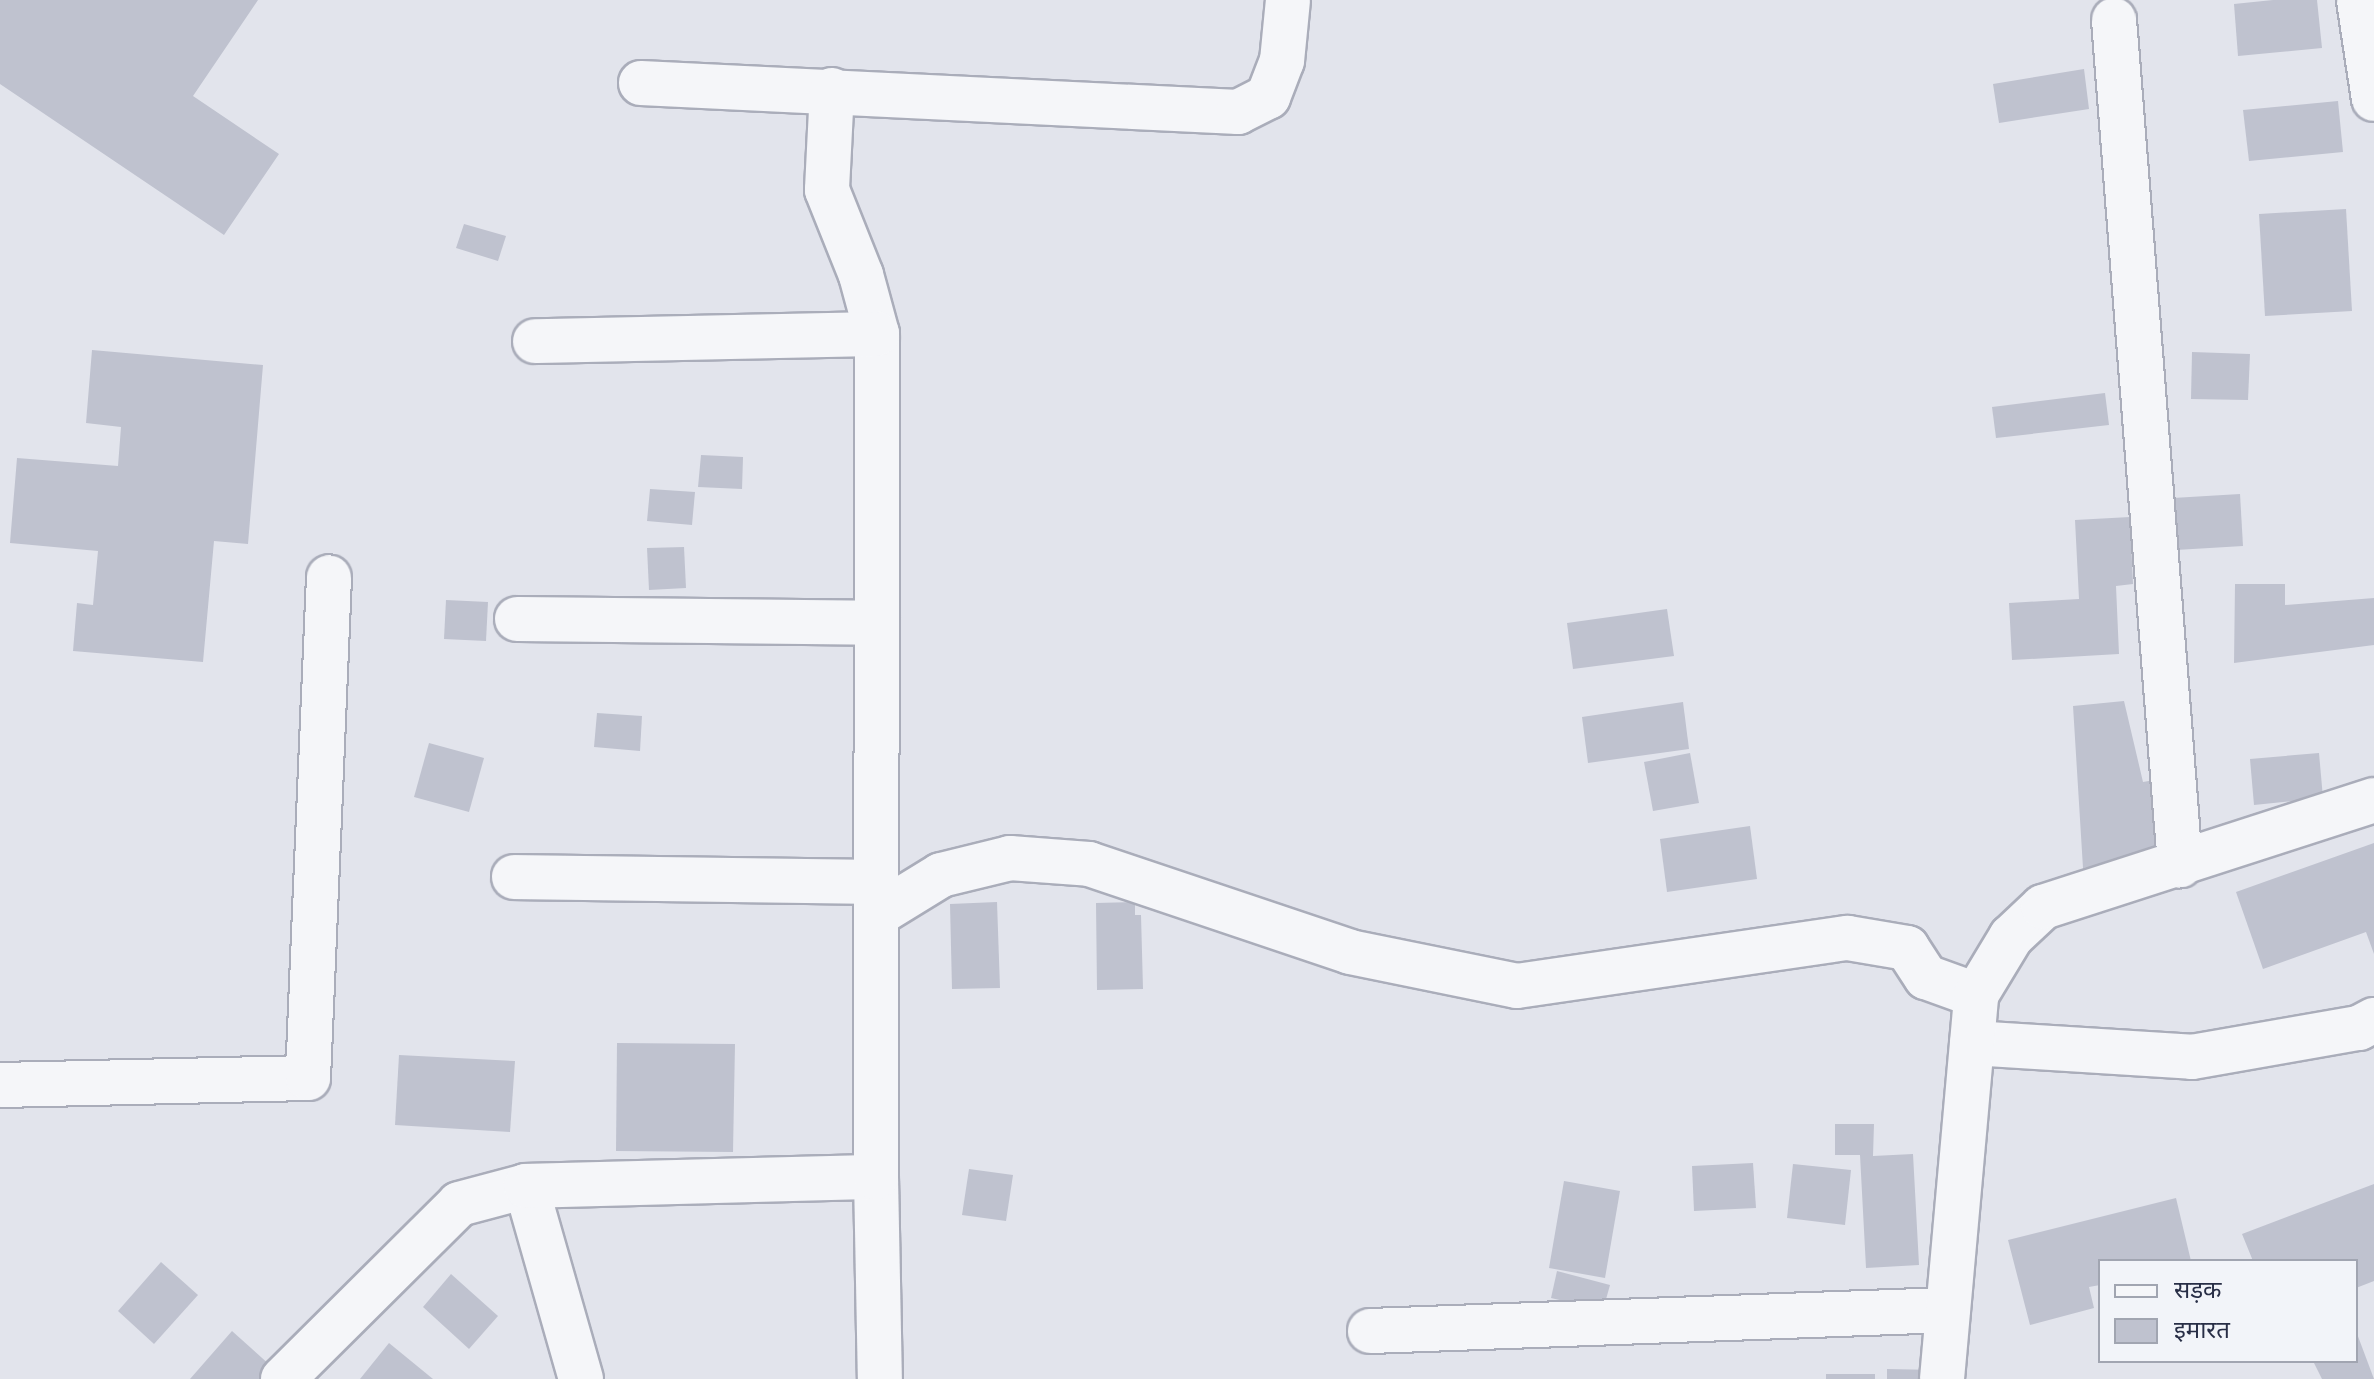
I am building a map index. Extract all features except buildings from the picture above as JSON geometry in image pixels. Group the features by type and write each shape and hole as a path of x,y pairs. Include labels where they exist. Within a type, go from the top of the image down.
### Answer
{"street":[{"path":"641,83 1238,112 1268,97 1282,61 1288,0"},
{"path":"2359,0 2374,99"},
{"path":"2114,20 2180,865"},
{"path":"832,90 827,190 877,334 876,1177 880,1379"},
{"path":"535,341 877,334"},
{"path":"0,1085 308,1078 329,577"},
{"path":"517,619 877,623"},
{"path":"1942,1379 1976,995 2011,937 2043,907 2374,800"},
{"path":"514,877 876,899 941,875 1010,858 1073,863 1350,952 1517,986 1848,938 1907,948 1926,977 1976,995"},
{"path":"1972,1043 2192,1057 2359,1028 2374,1020"},
{"path":"283,1379 459,1204 526,1186 876,1177"},
{"path":"526,1186 581,1379"},
{"path":"1370,1331 1948,1310"}]}
